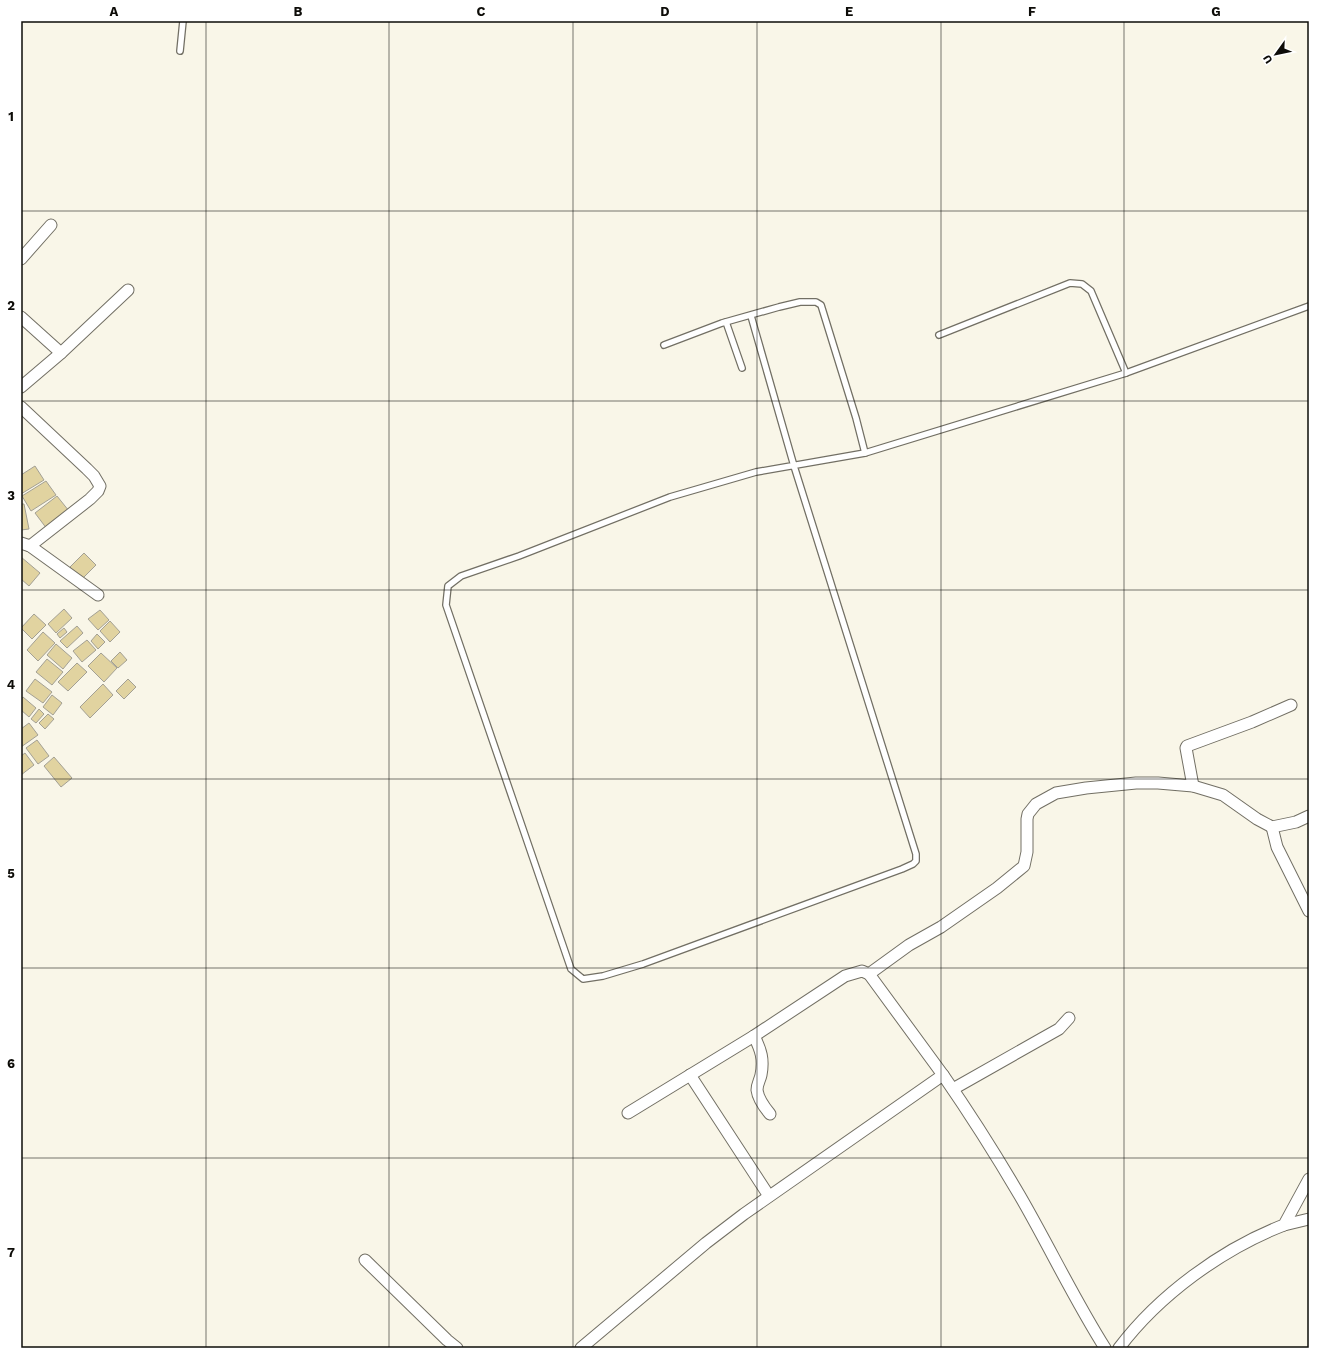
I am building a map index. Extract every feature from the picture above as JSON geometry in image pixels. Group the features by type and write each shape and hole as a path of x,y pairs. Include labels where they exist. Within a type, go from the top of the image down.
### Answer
{"street":[{"path":"21,259 51,225"},
{"path":"21,387 128,290"},
{"path":"21,317 61,352"},
{"path":"21,407 87,469 94,476 100,486 98,491 90,499 26,544 98,595"},
{"path":"1194,786 1186,748 1187,746 1252,722 1291,705"},
{"path":"869,974 908,945 941,927 997,888 1024,866 1027,852 1027,819 1036,804 1056,793 1086,788 1136,783 1194,786 1223,795 1257,819 1272,827 1296,822 1309,816"},
{"path":"1272,827 1277,847 1309,911"},
{"path":"628,1112 754,1036 845,976 862,971 869,974 953,1089 1020,1196 1088,1322 1105,1348"},
{"path":"953,1089 1043,1038 1059,1028 1069,1018"},
{"path":"754,1036 762,1057 761,1077 757,1090 763,1104 770,1114"},
{"path":"690,1075 769,1196"},
{"path":"581,1348 706,1243 769,1196 943,1075"},
{"path":"1284,1225 1309,1179"},
{"path":"1119,1348 1141,1321 1159,1303 1205,1267 1240,1244 1262,1233 1284,1225 1309,1219"},
{"path":"365,1260 457,1348"}],"lane":[{"path":"180,51 183,21"},
{"path":"939,335 1070,283 1082,284 1091,291 1126,373"},
{"path":"664,345 726,322 779,307 800,302 816,302 821,305 856,418 865,453"},
{"path":"751,316 794,466 916,854 916,861 913,864 895,871 643,964 603,976 583,979 571,969 446,605 448,586 461,576 519,556 670,497 756,472 794,466 865,453 1126,373 1309,306"},
{"path":"726,322 742,368"}],"building":[{"path":"35,466 44,480 21,494 21,475"},
{"path":"46,481 56,495 31,511 22,496"},
{"path":"57,496 69,511 47,529 35,513"},
{"path":"21,504 24,504 29,529 21,530"},
{"path":"84,553 96,565 82,579 70,567"},
{"path":"21,557 40,573 29,586 21,579"},
{"path":"64,609 72,618 56,633 48,624"},
{"path":"100,610 109,620 98,630 88,619"},
{"path":"34,614 46,625 32,639 21,628"},
{"path":"110,621 120,632 110,642 100,631"},
{"path":"77,626 83,633 67,648 60,641"},
{"path":"64,628 67,632 60,638 57,634"},
{"path":"43,632 55,643 38,661 27,650"},
{"path":"97,634 105,642 98,649 91,641"},
{"path":"87,640 96,650 82,662 73,651"},
{"path":"56,644 72,658 63,669 47,655"},
{"path":"120,652 127,660 118,668 111,661"},
{"path":"101,653 117,668 104,682 88,666"},
{"path":"47,659 63,672 52,685 36,672"},
{"path":"77,663 87,672 68,691 58,682"},
{"path":"35,679 52,692 43,703 26,691"},
{"path":"128,679 136,687 124,699 116,691"},
{"path":"103,684 113,695 90,718 80,707"},
{"path":"52,695 62,703 53,715 43,707"},
{"path":"23,697 36,708 29,717 21,710 21,700"},
{"path":"39,709 44,714 36,723 31,719"},
{"path":"48,714 54,719 45,729 39,723"},
{"path":"29,723 38,735 21,747 21,729"},
{"path":"37,740 49,756 38,764 26,748"},
{"path":"25,753 34,765 21,775 21,756"},
{"path":"54,757 72,778 61,787 44,766"}]}
